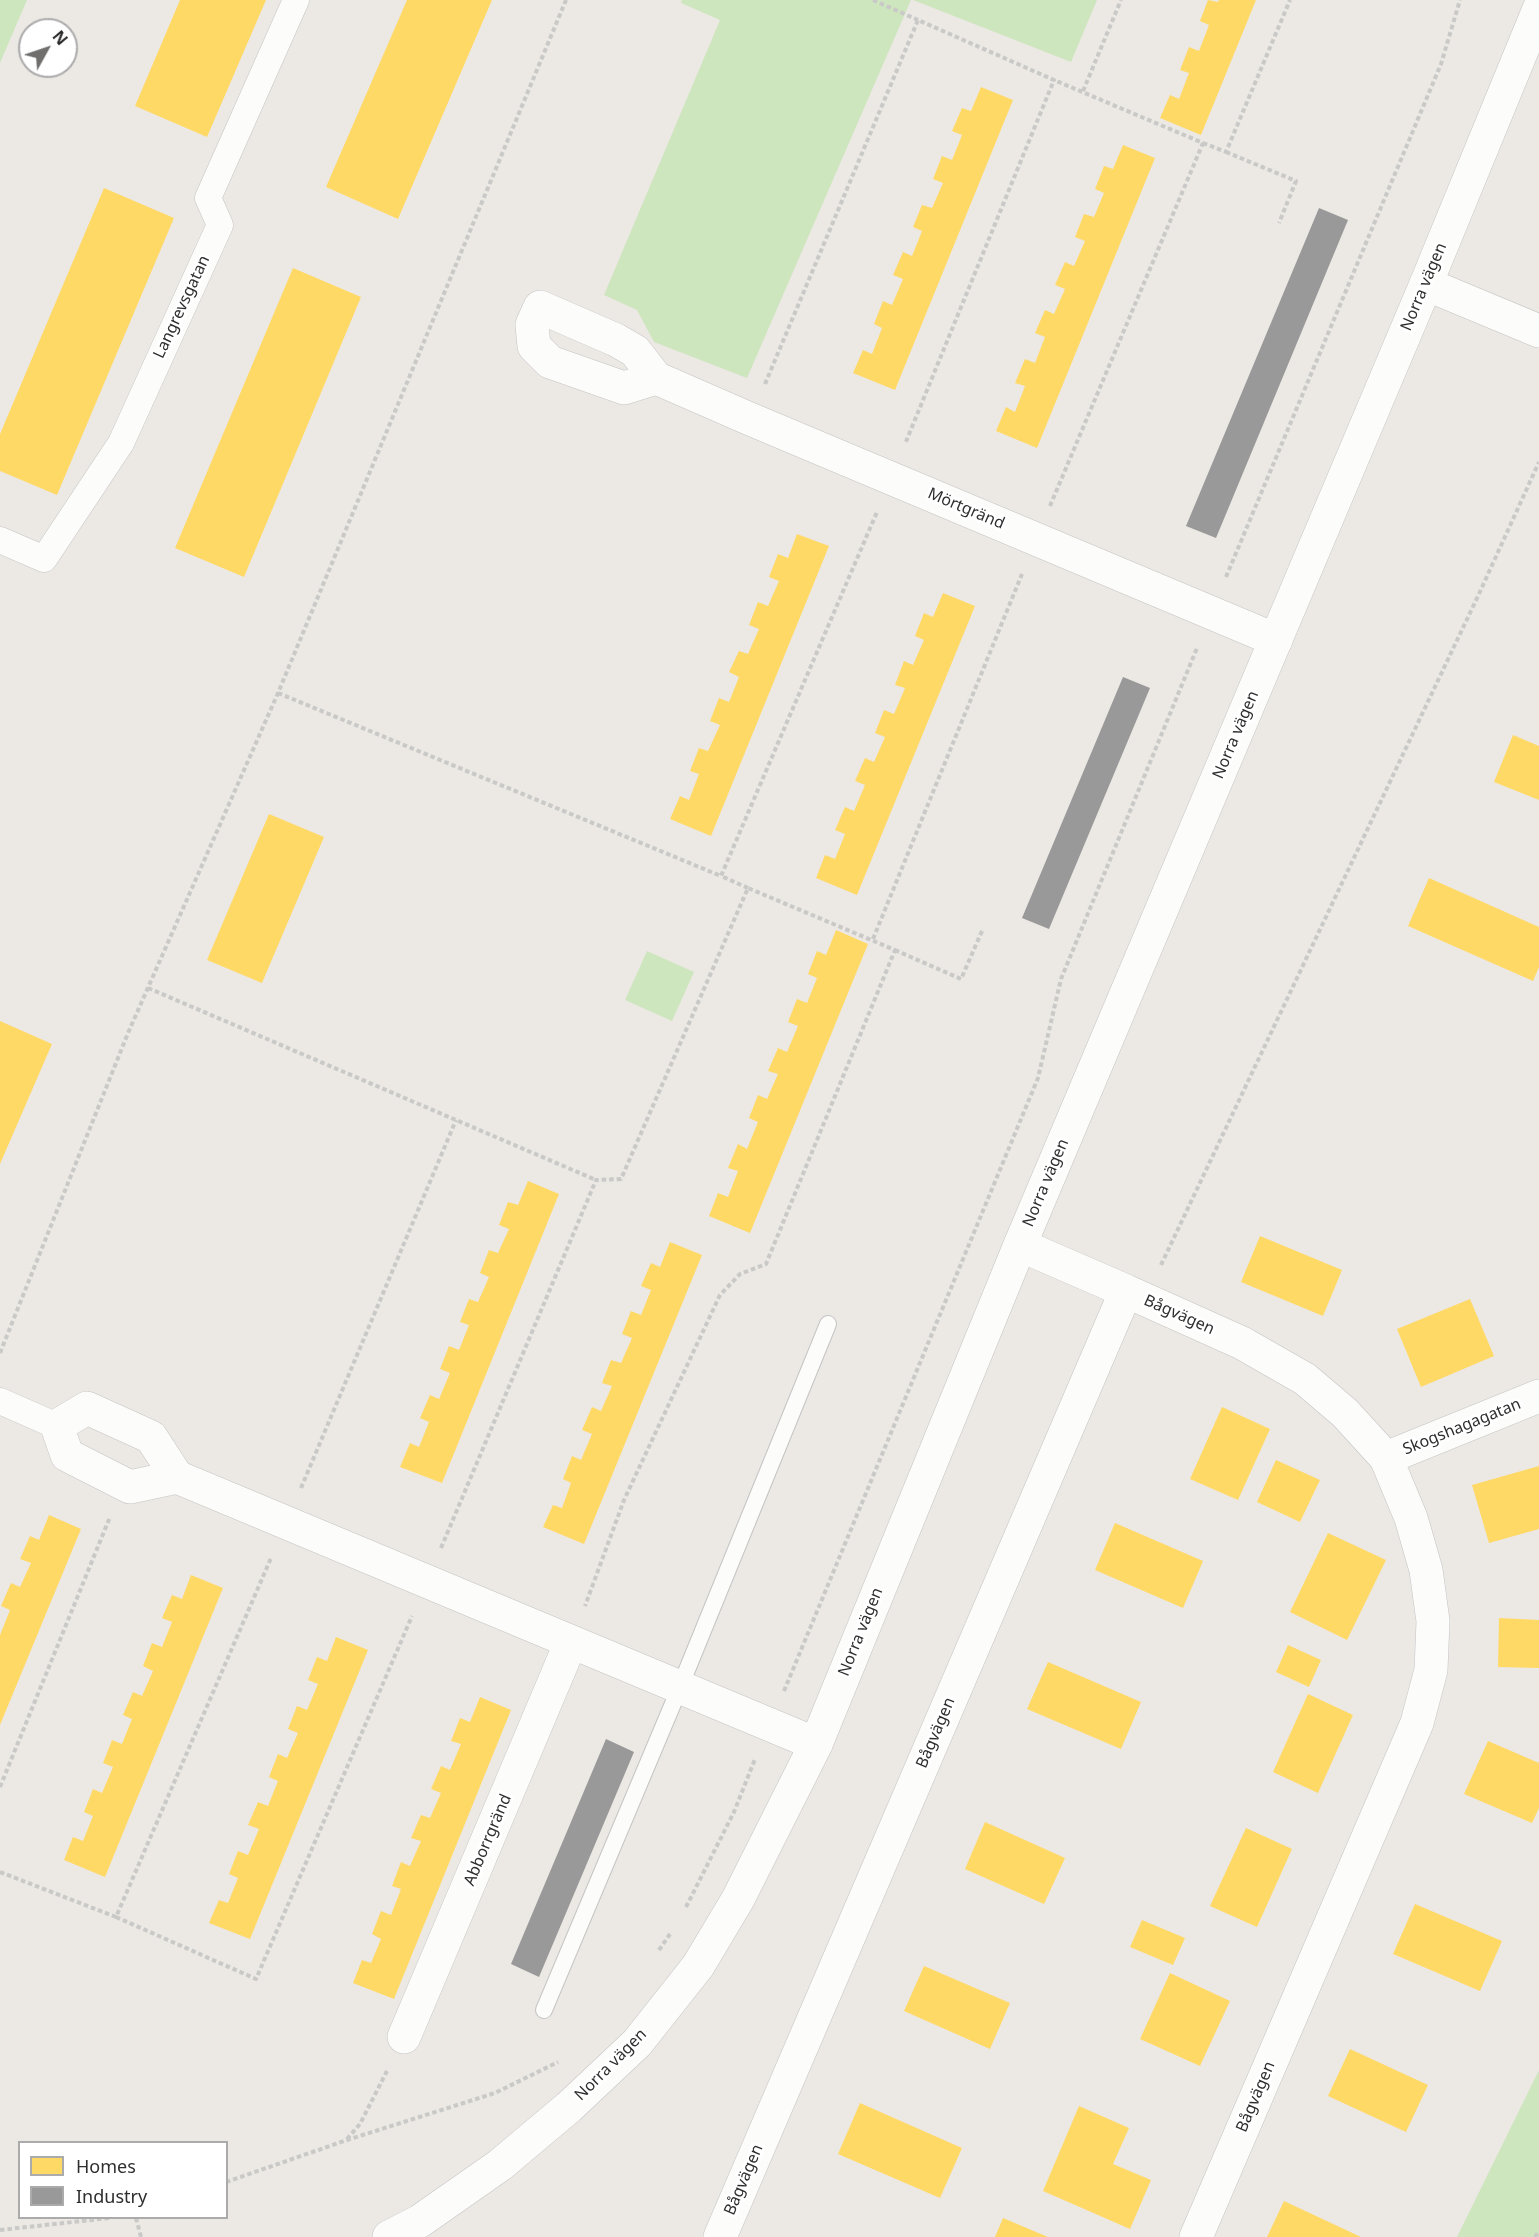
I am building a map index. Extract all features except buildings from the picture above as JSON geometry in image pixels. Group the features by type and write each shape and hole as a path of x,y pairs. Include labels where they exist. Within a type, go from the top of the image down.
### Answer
{"street":[{"name":"Langrevsgatan","path":"0,540 44,559 121,443 220,225 208,198 296,0"},
{"name":"Norra vägen","path":"389,2237 420,2221 500,2165 569,2107 637,2043 698,1966 738,1899 816,1744 1020,1245 1426,284 1539,9"},
{"path":"1426,284 1539,331"},
{"name":"Mörtgränd","path":"656,378 1276,640"},
{"path":"1020,1245 1136,1295"},
{"name":"Bågvägen","path":"720,2237 1136,1295 1242,1343 1305,1379 1345,1413 1386,1458 1411,1518 1426,1570 1433,1621 1431,1670 1417,1723 1196,2237"},
{"name":"Skogshagagatan","path":"1386,1458 1539,1396"},
{"path":"0,1401 57,1426 67,1455 130,1487 177,1477 816,1744"},
{"path":"57,1426 87,1408 151,1437 177,1477"},
{"name":"Abborrgränd","path":"404,2037 571,1642"}],"lane":[{"path":"544,2010 680,1687 828,1324"}],"path":[{"path":"0,1353 148,988 278,693 566,0"},
{"path":"873,0 1054,80 1296,181 1279,223"},
{"path":"1083,91 1121,0"},
{"path":"1226,152 1290,0"},
{"path":"685,1908 734,1812 1038,1078 1061,979 1211,613 1441,64 1460,0"},
{"path":"750,419 918,20"},
{"path":"721,876 891,478 1054,80"},
{"path":"873,939 1036,538 1203,143"},
{"path":"1136,1295 1463,628 1539,462"},
{"path":"278,693 873,939 895,951 961,979 982,931"},
{"path":"148,988 596,1179 621,1179 748,888"},
{"path":"571,1642 624,1500 720,1295 740,1274 766,1264 895,951"},
{"path":"116,1917 287,1522 456,1120"},
{"path":"0,1872 116,1917 256,1979 427,1582 596,1179"},
{"path":"0,1787 124,1484"},
{"path":"653,1958 673,1929"},
{"path":"347,2140 360,2124 404,2037"},
{"path":"228,2181 347,2140 495,2093 565,2058"},
{"path":"0,2230 92,2219"},
{"path":"136,2219 141,2237"},
{"path":"1535,2237 1539,2231"}],"green space":[{"path":"0,0 27,0 18,18 0,63"},
{"path":"682,0 911,0 747,378 654,342 637,310 604,295 720,20 681,3"},
{"path":"913,0 1097,0 1071,62"},
{"path":"647,951 694,972 672,1021 625,1000"},
{"path":"1539,2070 1539,2237 1457,2237"}]}
